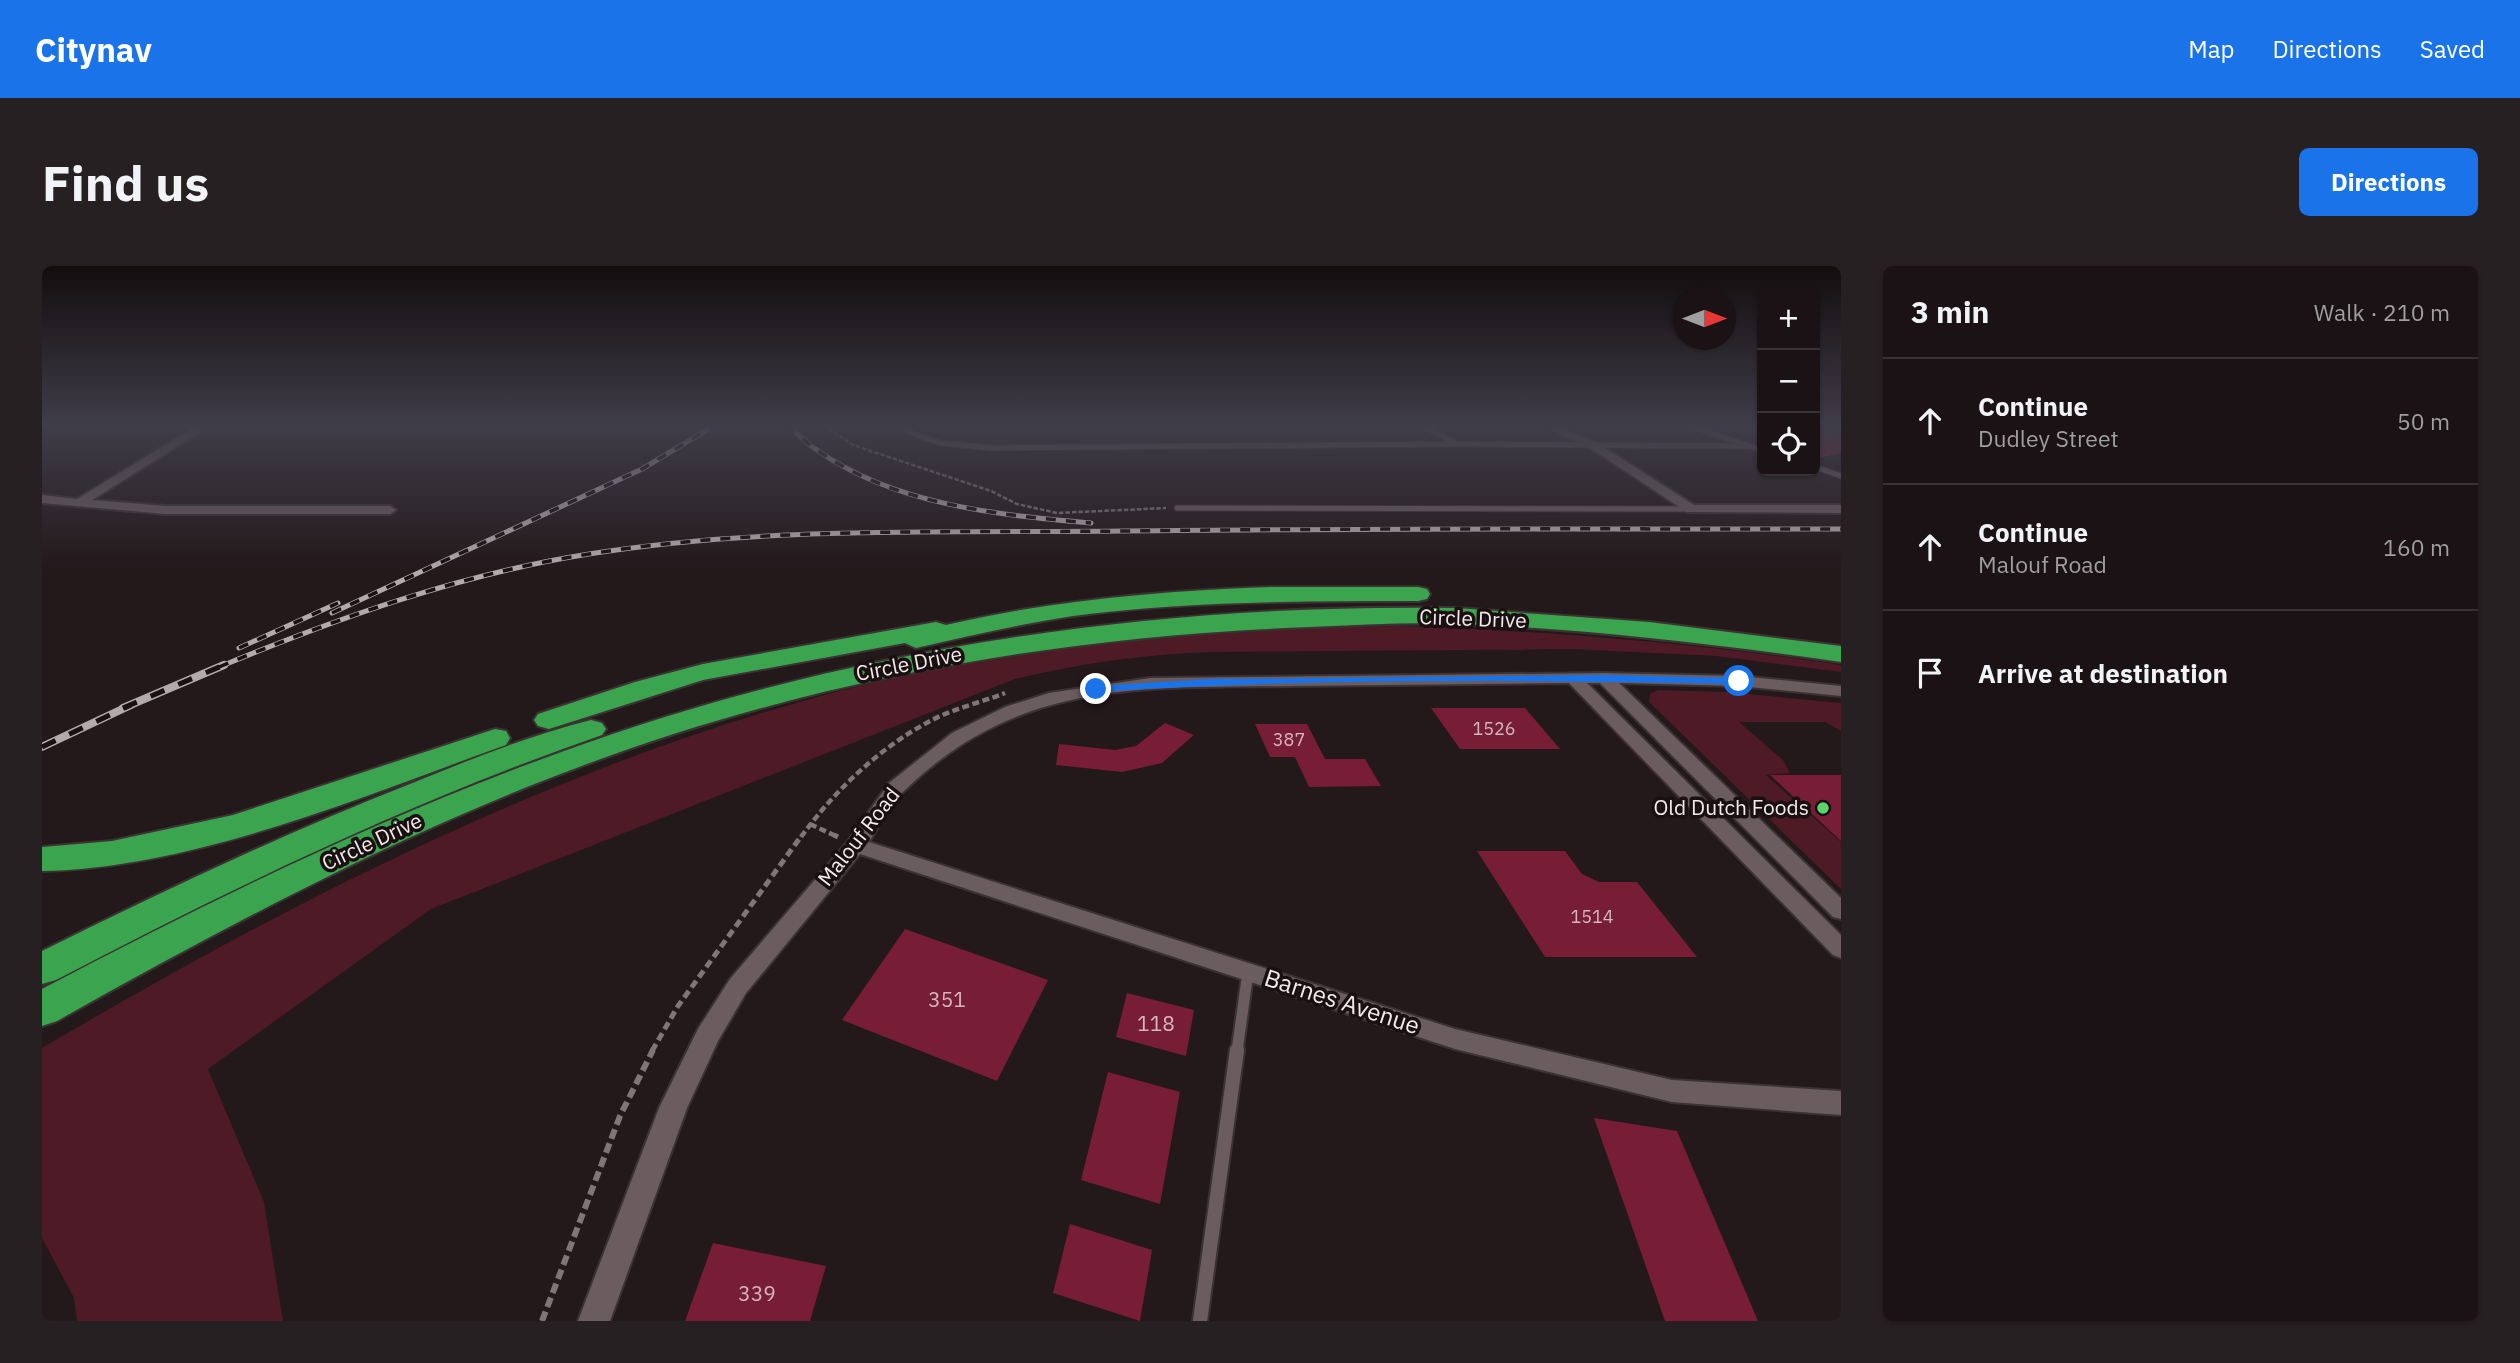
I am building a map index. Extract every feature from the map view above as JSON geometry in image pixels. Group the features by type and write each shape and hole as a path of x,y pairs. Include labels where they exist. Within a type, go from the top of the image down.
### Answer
{"highway":[{"name":"Circle Drive","path":"42,969 322,834 419,791 525,750 650,709 819,661 1024,616 1162,600 1233,596 1314,593 1423,594 1649,609 1841,634"},
{"path":"42,859 107,854 198,837 257,820 625,693 702,672 785,655 1024,616"},
{"name":"Circle Drive","path":"42,1009 168,939 457,803 580,755 730,707 912,661 1040,641 1193,624 1268,619 1453,616 1566,622 1841,654"}],"street":[{"path":"78,503 125,474"},
{"path":"1638,474 1691,509 1841,509"},
{"path":"42,499 166,510 390,510"},
{"path":"1604,678 1841,911"},
{"name":"Malouf Road","path":"594,1321 673,1108 707,1036 738,986 856,845 896,787 931,756 982,723 1049,698 1150,683 1604,678 1739,681 1841,691"},
{"path":"1575,680 1841,949"},
{"name":"Barnes Avenue","path":"856,845 1455,1039 1672,1091 1841,1103"}],"lane":[{"path":"1177,508 1691,509"},
{"path":"1200,1321 1248,972"}],"path":[{"path":"941,474 991,491 1017,504 1057,513 1177,508"},
{"path":"542,1321 620,1116 645,1064 678,1006 810,824 834,795 883,751 934,719 1009,692"},
{"path":"810,824 856,845"}],"shaded area":[{"path":"1402,626 1512,631 1677,644 1841,665 1841,672 1716,656 1571,649 1215,652 1115,660 1015,679 431,909 208,1069 264,1202 283,1321 77,1321 74,1298 42,1238 42,1048 268,922 384,863 502,809 623,760 745,718 870,683 997,657 1098,643 1249,630"},
{"path":"1658,690 1727,692 1841,703 1841,731 1825,722 1739,722 1783,760 1790,773 1766,775 1841,842 1841,889 1649,702 1650,694"}],"building":[{"path":"1431,708 1525,708 1560,749 1460,749"},
{"path":"1165,723 1194,735 1162,763 1122,772 1056,765 1059,744 1115,750 1136,746"},
{"path":"1255,724 1307,724 1325,759 1365,759 1381,786 1309,787 1295,757 1270,757"},
{"name":"Old Dutch Foods","path":"1770,775 1841,775 1841,841"},
{"path":"1477,851 1565,851 1582,874 1599,882 1637,882 1697,957 1545,957"},
{"path":"905,929 1048,980 997,1081 842,1020"},
{"path":"1127,993 1194,1010 1186,1056 1116,1037"},
{"path":"1108,1072 1180,1092 1160,1204 1081,1180"},
{"path":"1594,1118 1677,1131 1758,1321 1665,1321"},
{"path":"1070,1224 1152,1250 1140,1321 1053,1293"},
{"path":"713,1243 826,1266 810,1321 685,1321"}],"railway":[{"path":"332,613 631,474"},
{"path":"859,474 913,495 948,504 1020,516 1091,523"},
{"path":"224,665 355,615 494,573 589,554 722,539 923,532 1841,529"},
{"path":"239,648 338,603"},
{"path":"123,708 224,665"},
{"path":"219,667 224,665"},
{"path":"42,747 131,705"}],"place":[{"name":"Old Dutch Foods","path":"1823,808"}],"route":[{"path":"1096,689 1150,683 1211,681 1604,678 1739,681"}]}
